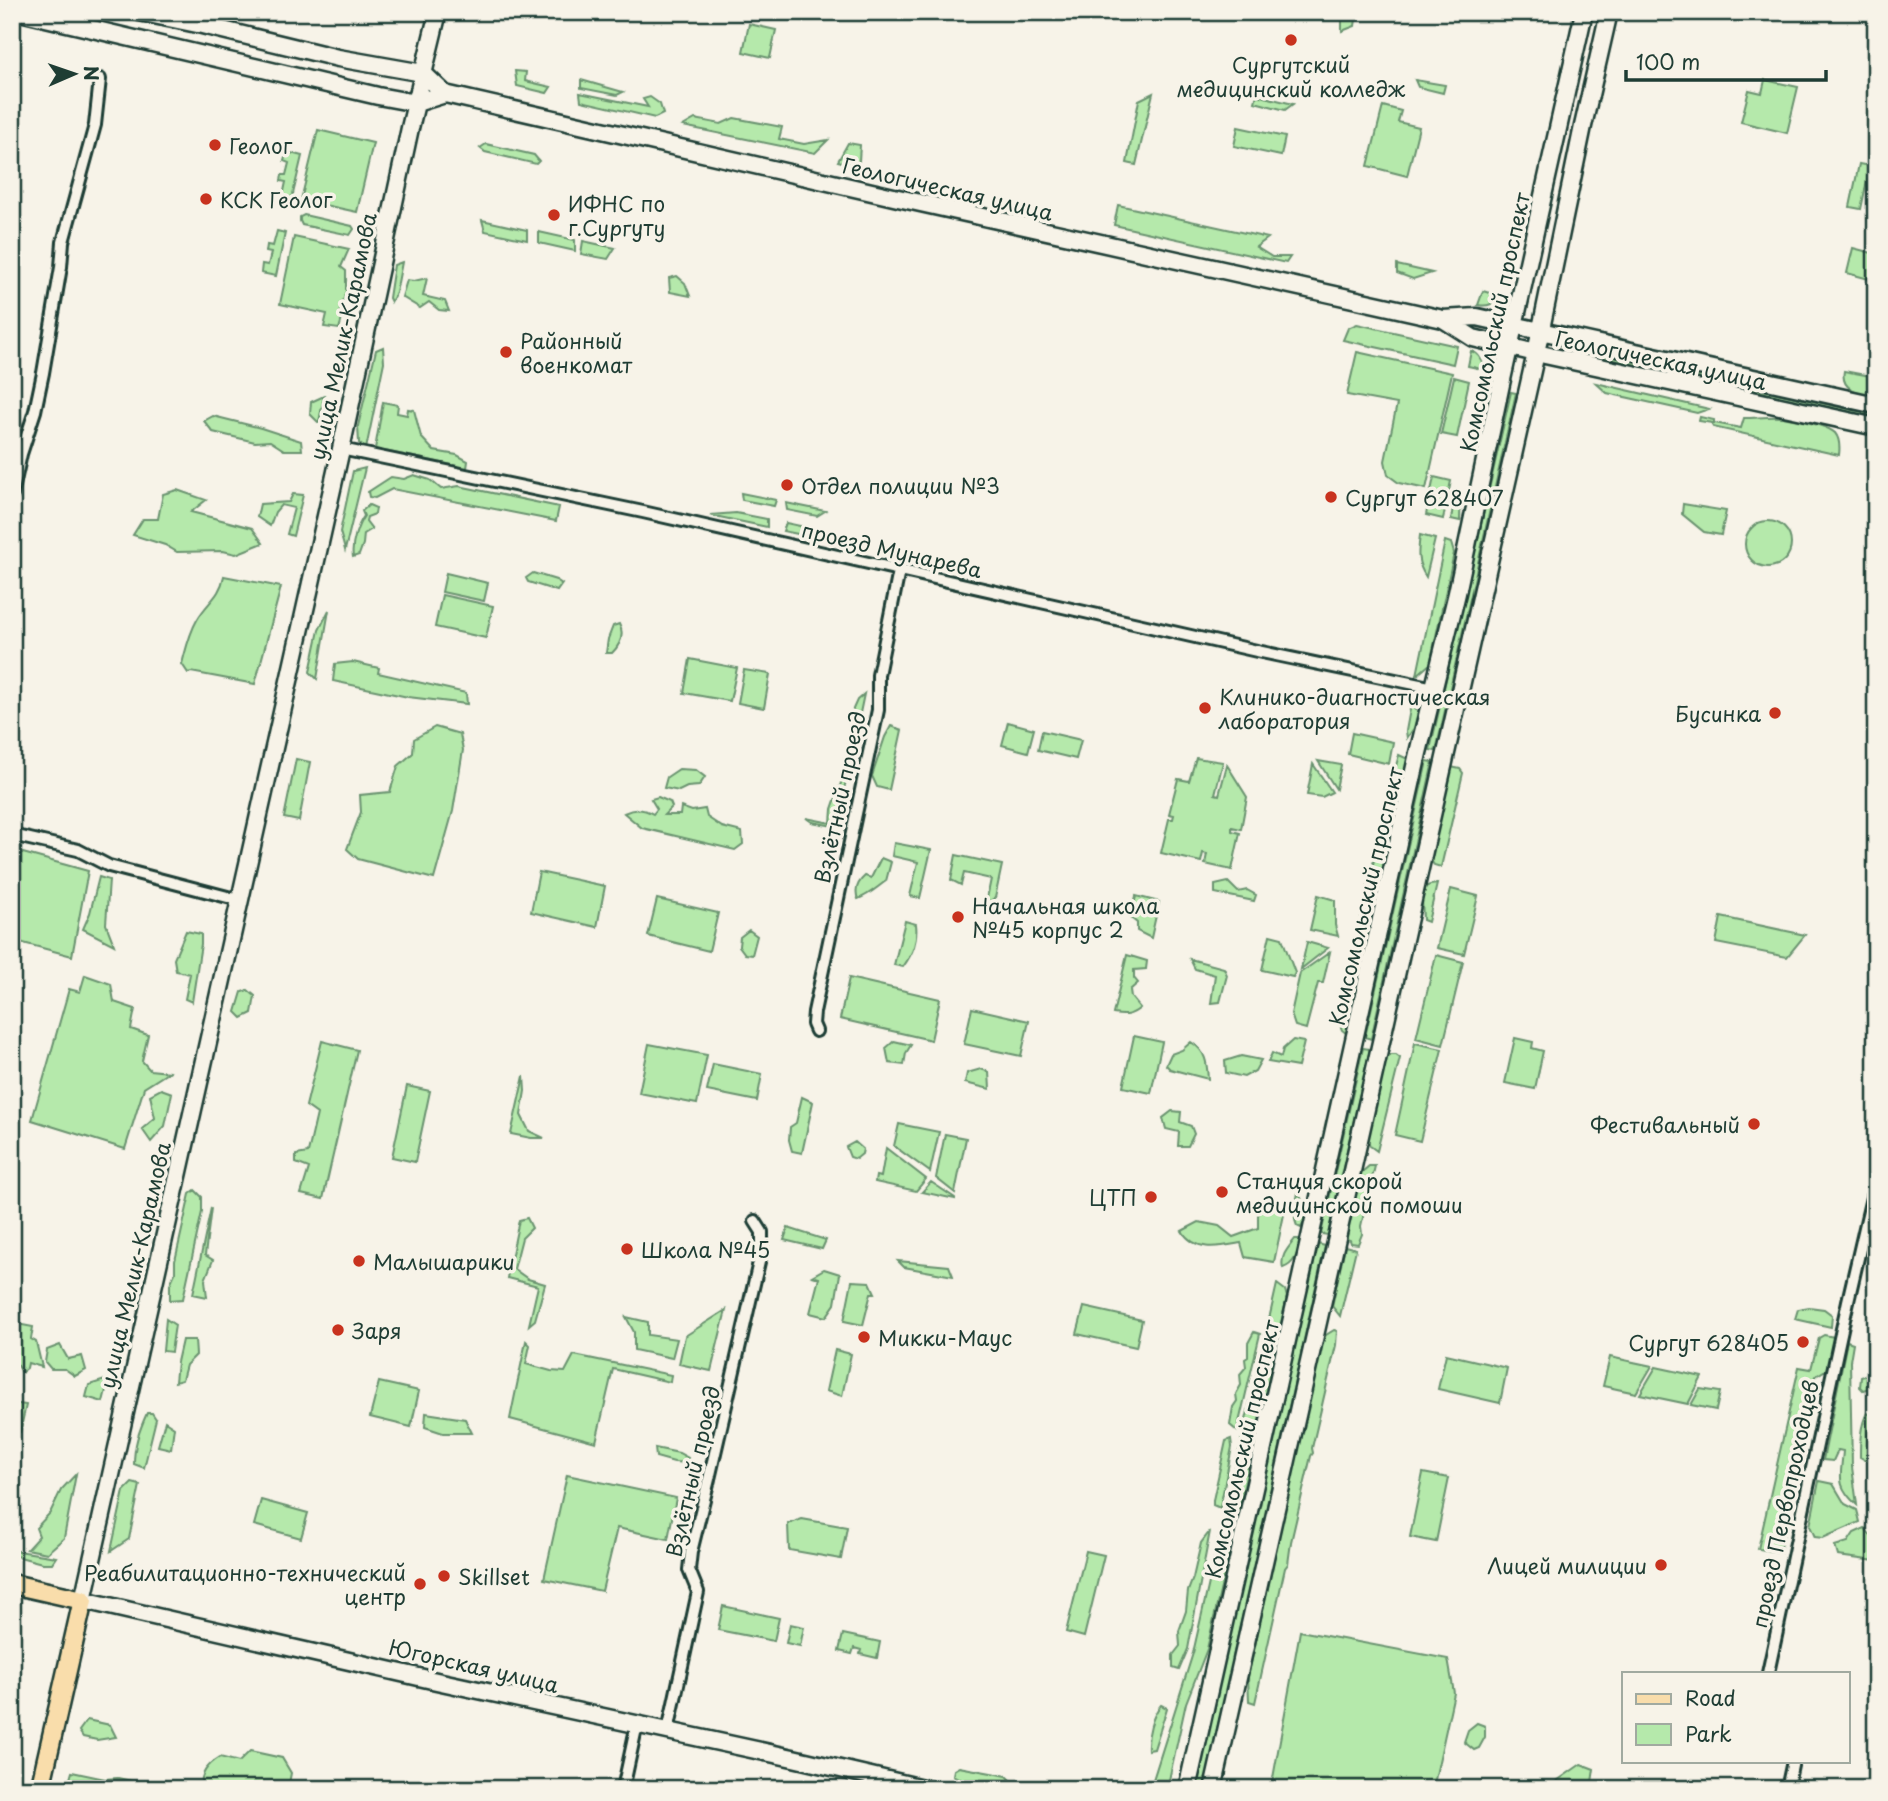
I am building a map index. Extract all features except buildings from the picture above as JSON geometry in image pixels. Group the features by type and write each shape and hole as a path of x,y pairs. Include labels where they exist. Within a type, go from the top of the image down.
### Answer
{"main road":[{"path":"20,12 263,70 416,103"},
{"path":"139,12 338,58 423,73"},
{"name":"улица Мелик-Карамова","path":"40,1789 438,12"},
{"name":"Комсомольский проспект","path":"1187,1789 1418,753 1465,557 1584,12"},
{"path":"1213,1789 1541,331 1609,12"},
{"name":"Геологическая улица","path":"423,73 446,94 924,204 1443,319 1477,317 1514,324 1876,405"},
{"name":"Геологическая улица","path":"416,103 446,94"},
{"name":"Геологическая улица","path":"1443,319 1467,335 1509,347 1876,427"},
{"name":"Югорская улица","path":"12,1584 927,1789"}],"street":[{"path":"12,495 17,452 38,398 63,242 95,125 100,79"},
{"name":"проезд Мунарева","path":"341,449 643,512 1257,651 1434,688"},
{"name":"Взлётный проезд","path":"816,1031 813,1024 814,1012 878,710 878,675 899,570"},
{"path":"12,835 78,850 109,866 239,900"},
{"name":"проезд Первопроходцев","path":"1768,1672 1876,1180"},
{"name":"Взлётный проезд","path":"668,1731 698,1592 689,1570 691,1552 762,1249 762,1232 755,1221"},
{"path":"623,1789 637,1724"},
{"path":"1787,1789 1793,1762"}],"green space":[{"path":"1342,12 1357,13 1355,26 1342,31"},
{"path":"749,24 776,30 770,58 743,52"},
{"path":"515,71 526,72 525,81 551,87 547,93 517,86"},
{"path":"581,80 623,92 617,95 581,88"},
{"path":"1415,80 1445,85 1443,93 1418,87"},
{"path":"1765,80 1798,87 1787,133 1741,122 1749,90 1762,93"},
{"path":"580,93 648,107 643,99 650,97 660,104 663,114 655,118 581,101"},
{"path":"1153,93 1136,165 1127,163 1139,100"},
{"path":"1257,95 1293,104 1285,110 1255,102"},
{"path":"1383,106 1401,111 1398,122 1419,127 1407,176 1368,166"},
{"path":"734,118 782,127 779,139 804,144 828,140 815,153 683,126 695,119 721,124"},
{"path":"1238,127 1285,137 1281,156 1234,146"},
{"path":"318,130 373,143 357,212 301,200"},
{"path":"848,143 860,145 859,161 850,164 838,161"},
{"path":"486,144 534,155 539,161 536,164 485,152 480,148"},
{"path":"287,152 302,156 292,198 283,196 286,182 281,181 282,175 286,175 289,163 284,161"},
{"path":"1859,164 1870,166 1861,209 1850,207"},
{"path":"1118,205 1268,238 1256,247 1272,257 1290,257 1286,263 1114,225"},
{"path":"304,215 352,226 354,229 350,235 302,225 300,217"},
{"path":"482,220 527,230 527,240 485,231"},
{"path":"277,231 285,233 276,276 261,273 262,264 268,265 271,253 266,252 267,245 273,246"},
{"path":"539,232 575,240 575,251 539,243"},
{"path":"294,237 349,249 341,267 346,271 346,292 340,311 342,319 339,329 324,327 327,314 280,304"},
{"path":"583,241 615,248 608,259 581,254"},
{"path":"1853,248 1876,254 1876,281 1847,273"},
{"path":"402,262 396,293 391,302 389,298 394,265"},
{"path":"1397,265 1432,273 1413,279 1397,273"},
{"path":"677,276 685,283 690,296 670,292 669,278"},
{"path":"427,278 423,296 445,301 449,311 439,310 429,302 420,308 402,297 407,280"},
{"path":"1483,291 1499,296 1490,304 1478,305"},
{"path":"1357,324 1457,346 1453,364 1343,340 1348,328"},
{"path":"383,347 384,362 366,449 359,443 358,426 376,350"},
{"path":"1577,349 1876,415 1876,419 1576,354"},
{"path":"1471,351 1479,356 1486,370 1468,366"},
{"path":"1357,352 1452,373 1426,489 1399,483 1388,475 1385,461 1397,404 1347,395"},
{"path":"1844,371 1876,377 1876,396 1848,387"},
{"path":"1454,377 1469,381 1457,437 1441,434"},
{"path":"1596,383 1709,409 1697,413 1607,393"},
{"path":"1480,384 1485,385 1483,396 1470,425"},
{"path":"1511,392 1516,393 1436,751 1430,750"},
{"path":"324,396 318,422 310,414 311,402"},
{"path":"383,402 398,405 397,413 407,415 408,409 414,410 421,437 434,451 457,455 468,461 467,468 375,449"},
{"path":"213,416 301,441 302,450 284,450 270,441 255,442 213,432 204,421"},
{"path":"1700,417 1714,420 1714,423 1741,428 1744,418 1783,417 1811,423 1835,433 1839,443 1839,455 1713,427 1712,423 1699,421"},
{"path":"365,468 345,550 340,532 353,471"},
{"path":"414,475 430,480 441,489 459,486 559,507 556,521 392,489 375,498 369,497 368,492 391,477 404,479"},
{"path":"1434,477 1451,481 1443,519 1426,515"},
{"path":"177,490 206,500 191,512 252,528 263,543 236,554 223,551 177,552 165,545 133,535 143,519 158,519 163,494"},
{"path":"1456,490 1461,491 1460,521 1451,519"},
{"path":"741,493 776,500 774,506 742,500"},
{"path":"293,494 303,495 293,536 287,534 294,508 281,505 270,526 257,517 260,504 289,502"},
{"path":"786,503 825,511 817,516 787,510"},
{"path":"1683,504 1726,511 1721,535 1704,532 1682,514"},
{"path":"369,505 376,508 375,514 367,517 366,521 372,529 364,534 359,555 353,557 355,536 364,516 362,511"},
{"path":"736,513 767,519 767,527 710,515"},
{"path":"1768,521 1784,528 1791,544 1784,560 1768,567 1752,560 1745,544 1752,528"},
{"path":"786,523 832,533 827,540 783,531"},
{"path":"1420,535 1435,539 1426,577 1419,562"},
{"path":"1445,541 1451,543 1454,553 1430,664 1417,675"},
{"path":"446,573 488,583 484,601 442,592"},
{"path":"533,573 562,584 557,591 528,582 526,578"},
{"path":"224,576 281,587 255,684 188,673 182,664 194,625 220,589"},
{"path":"442,595 493,606 486,638 435,627"},
{"path":"329,610 317,679 310,672 319,630"},
{"path":"619,624 622,636 619,643 612,653 606,653 613,626"},
{"path":"690,659 737,668 730,701 684,693"},
{"path":"353,662 379,668 378,673 466,693 467,704 408,697 333,681 335,664"},
{"path":"744,670 770,674 764,708 738,703"},
{"path":"864,694 837,823 833,826 812,822 806,818 831,823 832,809 843,777 853,709"},
{"path":"1411,704 1418,712 1414,728 1407,738 1406,731"},
{"path":"1008,722 1034,729 1028,752 1002,745"},
{"path":"891,726 902,730 889,790 877,787 872,776"},
{"path":"435,727 460,734 463,750 453,811 434,879 358,859 347,849 361,812 360,795 390,792 398,766 413,753 414,739"},
{"path":"1042,731 1081,740 1076,759 1038,750"},
{"path":"1352,733 1393,742 1389,764 1348,754"},
{"path":"1399,755 1408,759 1368,939 1361,944 1355,944 1392,780"},
{"path":"1196,758 1223,762 1215,794 1219,795 1227,765 1247,797 1241,829 1232,827 1232,831 1240,833 1232,870 1205,864 1207,854 1203,853 1201,862 1161,853 1169,819 1173,819 1174,815 1169,814 1178,779 1189,781"},
{"path":"296,759 310,762 299,821 284,818"},
{"path":"1318,761 1341,765 1336,789"},
{"path":"1427,761 1433,762 1371,1039 1365,1037"},
{"path":"1313,764 1332,792 1322,797 1307,795"},
{"path":"1451,767 1460,769 1463,773 1441,867 1434,865 1430,859"},
{"path":"679,769 696,770 705,777 699,786 679,791 664,788 667,777"},
{"path":"658,797 670,802 672,807 664,815 680,815 681,807 692,811 705,809 707,817 722,827 742,832 743,844 735,850 642,828 624,813 638,809 653,814 657,809 651,799"},
{"path":"894,843 931,850 920,898 910,896 918,862 892,856"},
{"path":"12,850 88,871 72,956 12,940"},
{"path":"956,855 1002,865 995,898 986,903 991,879 964,873 961,885 951,880"},
{"path":"881,858 891,862 886,881 858,899 856,892 859,883 865,876 871,878"},
{"path":"539,872 605,886 597,927 531,912"},
{"path":"99,877 109,880 106,924 114,945 83,929"},
{"path":"1228,882 1238,892 1247,890 1256,895 1254,901 1215,893 1215,885"},
{"path":"1437,884 1428,922 1423,920 1422,899 1425,887"},
{"path":"1451,889 1478,896 1464,954 1437,948"},
{"path":"1318,895 1335,900 1338,936 1310,930"},
{"path":"1136,896 1159,902 1151,938 1137,931 1137,923 1131,918"},
{"path":"657,899 718,913 709,951 648,936"},
{"path":"1721,917 1805,935 1787,957 1716,943"},
{"path":"905,921 916,924 916,936 912,952 903,967 894,965"},
{"path":"749,930 757,936 752,955 745,954 739,946 740,937"},
{"path":"186,931 201,934 192,1002 185,999 190,974 176,971 174,959"},
{"path":"1270,935 1282,938 1295,973 1293,977 1262,970"},
{"path":"1307,942 1328,948 1301,969"},
{"path":"1330,952 1323,983 1318,983 1306,1029 1295,1026 1291,1014 1300,973"},
{"path":"1127,955 1147,961 1146,969 1134,970 1134,978 1138,983 1130,990 1131,997 1140,1008 1127,1015 1113,1014"},
{"path":"1436,955 1463,962 1443,1045 1416,1038"},
{"path":"1190,959 1224,968 1227,975 1220,1002 1211,1003 1215,975 1195,969"},
{"path":"1352,959 1359,960 1363,967 1347,1034 1338,1020"},
{"path":"85,975 111,984 114,1002 135,1009 131,1029 148,1035 142,1061 150,1070 169,1072 144,1088 125,1149 32,1120 69,989 80,992"},
{"path":"849,978 940,999 931,1040 840,1019"},
{"path":"248,990 255,996 252,1013 242,1018 236,1012 242,992"},
{"path":"972,1008 1029,1021 1021,1056 964,1044"},
{"path":"1134,1036 1162,1042 1151,1093 1123,1087"},
{"path":"1515,1038 1533,1042 1532,1048 1543,1051 1535,1089 1505,1083"},
{"path":"1293,1040 1304,1042 1298,1067 1268,1062 1272,1053 1281,1057 1283,1049"},
{"path":"322,1041 357,1050 323,1199 301,1194 309,1168 296,1163 296,1155 308,1153 317,1114 306,1106"},
{"path":"894,1041 911,1045 904,1065 889,1063 886,1048"},
{"path":"1191,1042 1200,1049 1205,1058 1208,1079 1170,1069 1166,1065 1171,1054 1182,1050"},
{"path":"1415,1043 1442,1049 1420,1141 1395,1135"},
{"path":"649,1044 707,1055 697,1104 639,1093"},
{"path":"1363,1048 1370,1049 1328,1235 1321,1234"},
{"path":"1387,1055 1400,1058 1377,1151 1370,1146 1368,1140"},
{"path":"1241,1056 1261,1060 1255,1071 1244,1077 1226,1073 1225,1061"},
{"path":"713,1064 762,1074 757,1101 707,1091"},
{"path":"981,1069 989,1072 990,1089 965,1083 967,1073"},
{"path":"524,1076 525,1091 521,1115 529,1131 544,1138 511,1134"},
{"path":"407,1086 430,1091 415,1162 392,1157"},
{"path":"161,1089 172,1093 165,1126 151,1142 142,1129 155,1118 150,1095"},
{"path":"802,1097 813,1102 802,1153 792,1151 789,1140 790,1127 796,1123"},
{"path":"1172,1111 1181,1112 1180,1122 1191,1126 1194,1134 1188,1146 1178,1146 1179,1132 1166,1129 1163,1118"},
{"path":"899,1124 939,1132 930,1172 894,1146"},
{"path":"945,1134 966,1138 955,1193 936,1178"},
{"path":"855,1142 863,1149 856,1159 850,1157 846,1147"},
{"path":"886,1148 926,1179 916,1191 875,1182 876,1176 881,1177"},
{"path":"1369,1166 1375,1166 1361,1226 1362,1234 1358,1244 1351,1243 1346,1239 1359,1177"},
{"path":"931,1182 955,1198 955,1199 922,1192"},
{"path":"195,1190 202,1197 202,1212 183,1299 170,1300 170,1284 175,1273 175,1261 190,1194"},
{"path":"1298,1193 1304,1210 1301,1228 1297,1226 1295,1218"},
{"path":"1266,1198 1286,1205 1274,1262 1245,1257 1241,1243 1216,1247 1201,1246 1182,1231 1199,1222 1219,1226 1233,1237 1258,1228 1258,1215"},
{"path":"211,1208 205,1255 213,1260 205,1280 207,1297 193,1294"},
{"path":"527,1218 532,1228 522,1238 514,1269 528,1279 545,1284 535,1320 529,1325 538,1286 507,1278 519,1220"},
{"path":"788,1228 826,1240 822,1249 784,1240"},
{"path":"1295,1239 1300,1239 1296,1256 1283,1268 1284,1256"},
{"path":"1318,1244 1325,1246 1267,1505 1266,1525 1260,1537 1257,1563 1252,1575 1204,1789 1194,1789"},
{"path":"1345,1246 1356,1249 1340,1316 1332,1306"},
{"path":"898,1261 949,1266 953,1276 904,1267"},
{"path":"824,1269 840,1274 835,1304 826,1317 810,1313 819,1278 812,1276"},
{"path":"852,1281 870,1282 875,1293 871,1293 863,1325 844,1321"},
{"path":"1277,1284 1285,1290 1287,1297 1207,1649 1186,1703 1167,1789 1159,1789 1152,1783 1193,1653"},
{"path":"1084,1307 1142,1320 1136,1347 1077,1334"},
{"path":"1798,1309 1824,1309 1832,1315 1831,1327 1795,1319"},
{"path":"726,1310 711,1371 679,1364 685,1336"},
{"path":"626,1317 648,1322 648,1335 677,1339 672,1358 634,1350 634,1332"},
{"path":"166,1319 175,1325 171,1352 163,1351"},
{"path":"12,1323 33,1327 31,1339 36,1342 42,1367 28,1363 22,1372 17,1364 12,1362"},
{"path":"1334,1330 1337,1331 1336,1345 1255,1703 1249,1701 1248,1677 1322,1341"},
{"path":"1254,1332 1260,1334 1237,1431 1230,1425 1233,1407 1241,1385 1240,1374 1246,1367 1248,1343"},
{"path":"1824,1335 1834,1337 1838,1342 1831,1370 1816,1376 1780,1552 1758,1549 1799,1367 1811,1369 1819,1338"},
{"path":"182,1340 195,1340 196,1355 186,1365 182,1380 175,1382 177,1362"},
{"path":"526,1341 530,1345 526,1364 565,1372 574,1355 671,1375 670,1382 613,1369 596,1442 510,1419"},
{"path":"1847,1341 1853,1343 1850,1361 1852,1467 1857,1505 1842,1486 1843,1451 1838,1450 1833,1461 1823,1460"},
{"path":"60,1345 68,1359 82,1356 86,1370 75,1376 65,1369 51,1369 45,1362 47,1350"},
{"path":"835,1350 851,1354 842,1396 826,1391"},
{"path":"1446,1354 1507,1368 1500,1403 1438,1389"},
{"path":"1610,1357 1652,1366 1636,1393 1603,1386"},
{"path":"1656,1367 1702,1377 1688,1404 1640,1394"},
{"path":"1870,1374 1876,1377 1873,1387 1863,1390 1860,1387 1861,1377"},
{"path":"105,1380 103,1402 86,1397 89,1385"},
{"path":"379,1382 419,1391 411,1427 370,1417"},
{"path":"1700,1389 1720,1392 1716,1410 1691,1405"},
{"path":"12,1403 26,1405 20,1432 12,1437"},
{"path":"147,1413 152,1413 156,1419 144,1468 134,1464 134,1457"},
{"path":"426,1413 465,1419 472,1433 443,1433 425,1427"},
{"path":"1867,1413 1875,1417 1868,1436 1875,1442 1874,1453 1867,1461 1860,1457 1860,1440"},
{"path":"165,1421 174,1427 171,1449 158,1446"},
{"path":"1231,1439 1232,1447 1220,1508 1213,1505 1213,1500 1226,1441"},
{"path":"655,1448 679,1453 688,1458 689,1463 656,1457"},
{"path":"1423,1473 1449,1478 1436,1542 1410,1537"},
{"path":"76,1474 64,1538 47,1553 27,1549 39,1536 36,1528 50,1513 61,1490"},
{"path":"567,1475 676,1498 668,1539 617,1528 602,1591 544,1579"},
{"path":"1819,1481 1833,1484 1845,1504 1857,1510 1860,1522 1823,1538 1815,1537 1810,1526"},
{"path":"132,1483 140,1485 129,1539 111,1551 124,1491"},
{"path":"261,1500 308,1513 301,1538 254,1525"},
{"path":"802,1519 847,1527 841,1559 789,1550 788,1524"},
{"path":"1865,1528 1876,1543 1876,1561 1838,1556 1835,1546 1848,1542 1854,1533"},
{"path":"1210,1531 1188,1649 1179,1670 1173,1668 1173,1655 1180,1646 1179,1631 1201,1543"},
{"path":"12,1550 56,1557 52,1563 42,1563 12,1555"},
{"path":"1086,1551 1104,1555 1084,1637 1066,1632"},
{"path":"723,1606 779,1618 774,1641 718,1630"},
{"path":"790,1624 804,1627 800,1646 786,1643"},
{"path":"1300,1631 1448,1659 1454,1693 1433,1789 1271,1789"},
{"path":"843,1634 880,1642 877,1658 860,1654 861,1650 854,1648 852,1654 839,1651"},
{"path":"1161,1705 1167,1708 1154,1749 1148,1750 1151,1726"},
{"path":"87,1720 110,1725 116,1737 97,1740 83,1737 79,1731"},
{"path":"1477,1723 1485,1726 1485,1737 1479,1748 1474,1750 1464,1742 1468,1730"},
{"path":"1874,1730 1876,1779 1870,1778 1872,1767 1866,1764"},
{"path":"250,1751 282,1758 291,1773 288,1789 201,1789 203,1774 215,1760 220,1757 239,1762"},
{"path":"1581,1764 1594,1769 1591,1789 1566,1789 1551,1785"},
{"path":"959,1767 1007,1776 1011,1780 1010,1784 998,1788 960,1779 953,1775 954,1770"},
{"path":"72,1772 145,1784 145,1789 67,1789"}],"place":[{"name":"Сургутский медицинский колледж","path":"1291,40"},
{"name":"Геолог","path":"215,145"},
{"name":"КСК Геолог","path":"206,199"},
{"name":"ИФНС по г.Сургуту","path":"554,215"},
{"name":"Районный военкомат","path":"506,352"},
{"name":"Отдел полиции №3","path":"787,485"},
{"name":"Сургут 628407","path":"1331,497"},
{"name":"Клинико-диагностическая лаборатория","path":"1205,708"},
{"name":"Бусинка","path":"1775,713"},
{"name":"Начальная школа №45 корпус 2","path":"958,917"},
{"name":"Фестивальный","path":"1754,1124"},
{"name":"Cтанция скорой медицинской помоши","path":"1222,1192"},
{"name":"ЦТП","path":"1151,1197"},
{"name":"Школа №45","path":"627,1249"},
{"name":"Малышарики","path":"359,1261"},
{"name":"Заря","path":"338,1330"},
{"name":"Микки-Маус","path":"864,1337"},
{"name":"Сургут 628405","path":"1803,1342"},
{"name":"Лицей милиции","path":"1661,1565"},
{"name":"Skillset","path":"444,1576"},
{"name":"Реабилитационно-технический центр","path":"420,1584"}]}
